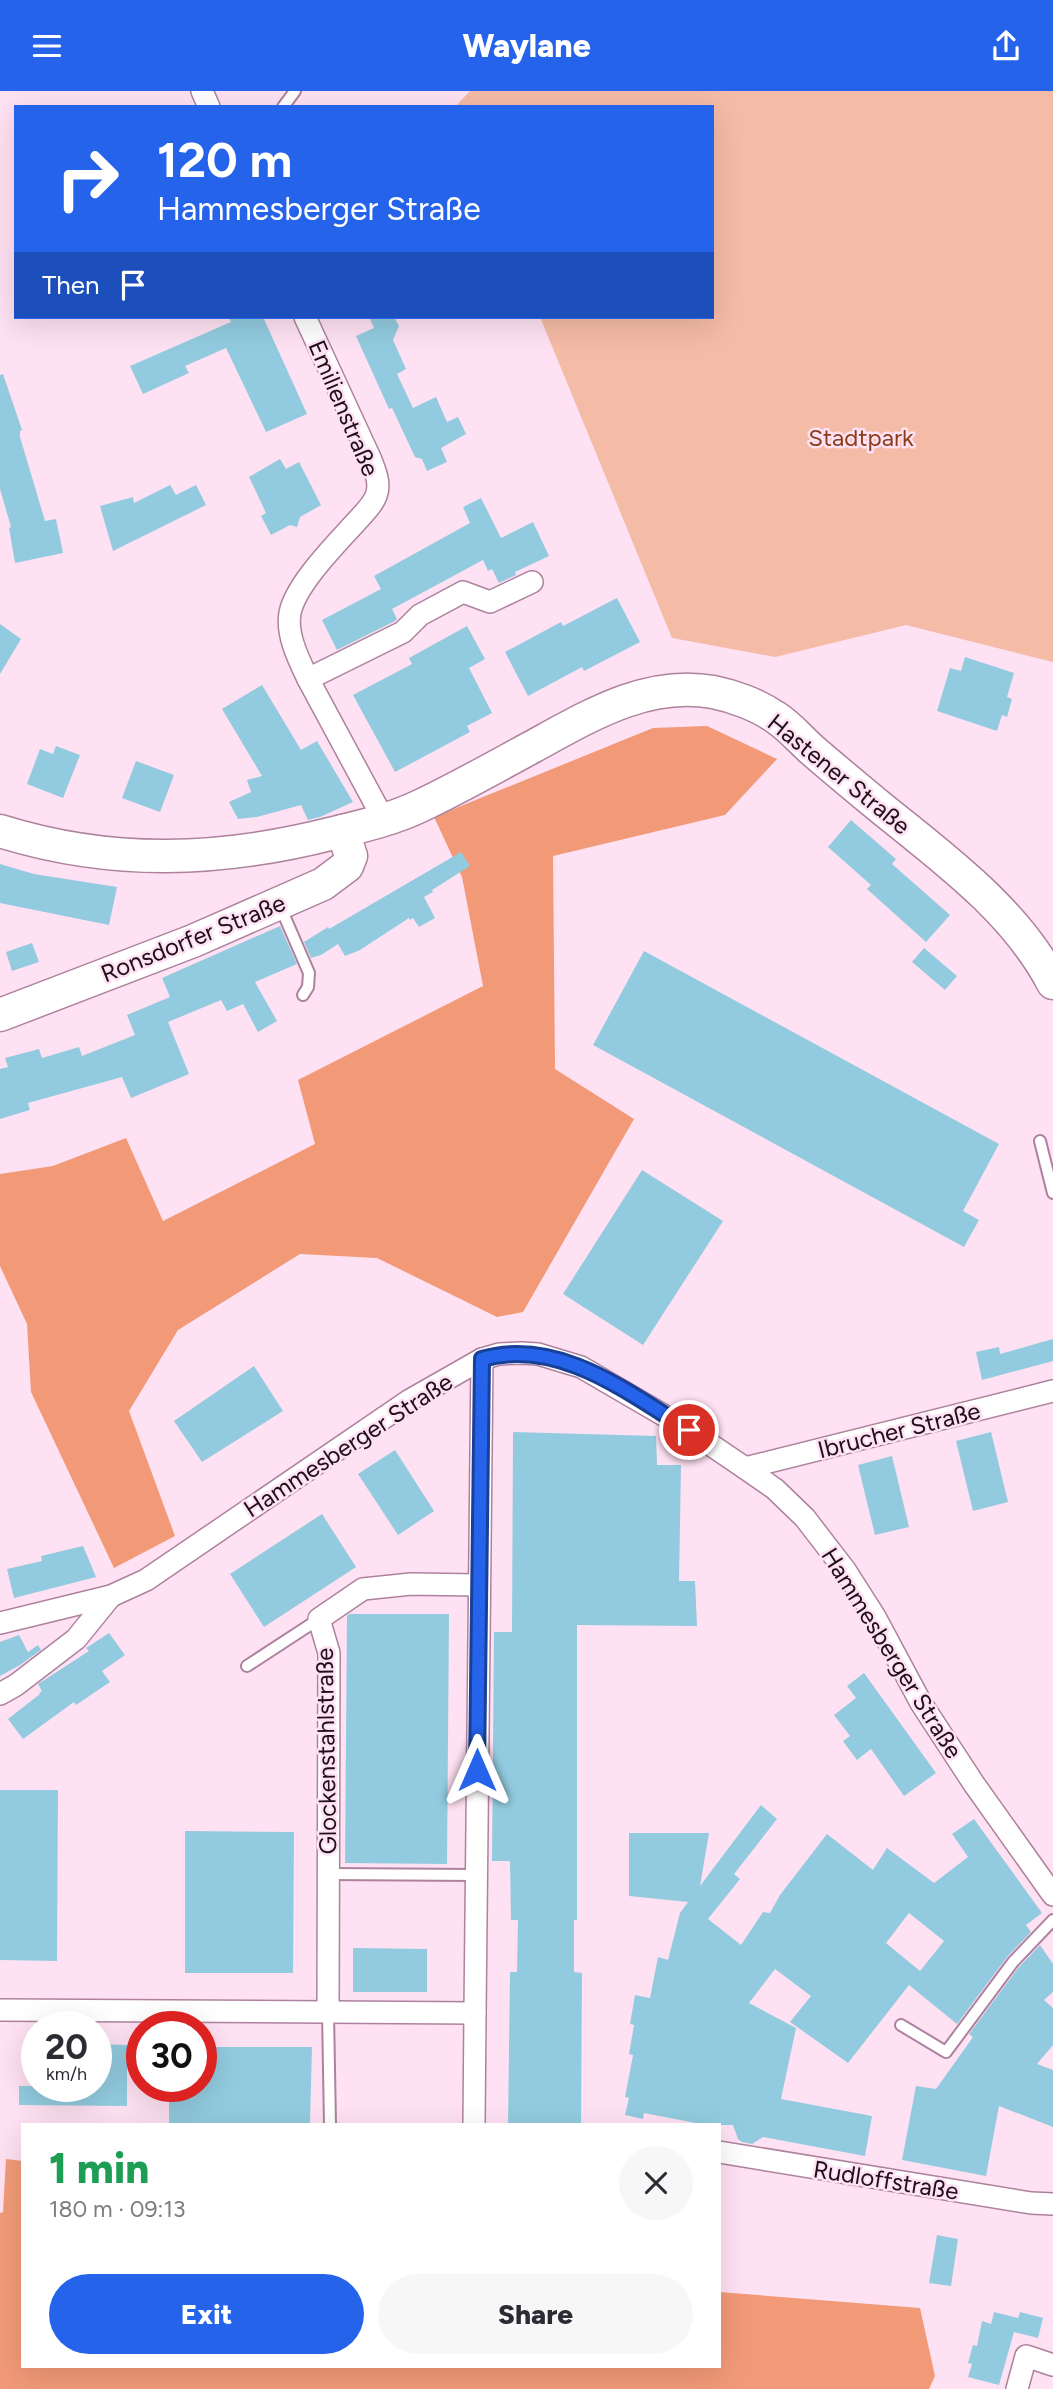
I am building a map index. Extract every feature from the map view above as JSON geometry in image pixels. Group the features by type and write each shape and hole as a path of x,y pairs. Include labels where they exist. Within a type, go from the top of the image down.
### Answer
{"main road":[{"name":"Hastener Straße","path":"0,831 76,850 112,855 187,857 270,847 384,820 417,807 596,712 643,694 688,688 716,692 775,716 839,773 946,860 1007,917 1030,946 1053,983"},
{"name":"Ronsdorfer Straße","path":"0,1015 193,941 323,884 347,866 351,856 343,831"}],"street":[{"name":"Emilienstraße","path":"306,319 378,480 376,495 366,510 309,576 290,612 289,628 308,679 384,820"},
{"path":"308,679 403,632 420,615 463,592 490,602 532,582"},
{"name":"Hammesberger Straße","path":"0,1623 111,1595 146,1580 400,1408 482,1359 499,1354 538,1354 581,1367 689,1430 775,1489 805,1518 845,1570 875,1617 929,1715 974,1784 1053,1895"},
{"path":"474,2123 482,1359"},
{"name":"Ibrucher Straße","path":"745,1468 1053,1391"},
{"name":"Glockenstahlstraße","path":"328,2012 328,1653 319,1619 363,1589 411,1584 478,1585"},
{"path":"0,1694 76,1639 111,1595"},
{"path":"0,2010 474,2013"},
{"name":"Rudloffstraße","path":"721,2152 1018,2201 1053,2204"},
{"path":"1017,2389 1026,2356 1053,2365"}],"lane":[{"path":"279,903 309,973 308,987 303,995"},
{"path":"1040,1142 1053,1193"},
{"path":"247,1666 319,1619"},
{"path":"329,1874 476,1875"},
{"path":"901,2025 946,2052 1013,1962 1053,1920"},
{"path":"328,2012 330,2123"}],"green space":[{"name":"Stadtpark","path":"470,91 1053,91 1053,662 906,625 775,657 672,638 541,319 714,319 714,105 457,105"}],"shaded area":[{"path":"707,726 777,759 725,815 553,856 555,1069 634,1119 523,1312 497,1317 377,1258 300,1254 178,1330 129,1411 175,1536 114,1568 31,1392 27,1324 0,1266 0,1174 53,1166 126,1138 163,1221 315,1144 298,1080 483,986 462,877 434,817 653,728"},
{"path":"6,2159 21,2161 21,2368 721,2368 721,2292 920,2308 935,2376 929,2389 0,2389 0,2213 3,2212"}],"building":[{"path":"230,319 264,319 307,414 266,432 226,348 185,366 189,373 143,394 130,366 231,322"},
{"path":"370,319 395,319 399,326 393,340 406,369 397,374 413,408 436,397 447,422 458,417 466,434 441,448 447,462 427,471 422,459 415,457 392,408 389,409 356,336 374,328"},
{"path":"3,374 22,430 20,437 45,521 56,519 63,553 15,563 11,527 0,489 0,375"},
{"path":"280,459 286,469 299,462 321,505 300,517 297,527 290,525 271,535 261,516 266,513 249,477"},
{"path":"170,485 176,495 196,485 206,505 113,551 100,506 133,497 134,503"},
{"path":"481,498 501,538 533,522 549,556 499,583 492,569 488,571 483,560 392,609 397,619 395,621 337,650 322,620 381,589 374,576 470,523 463,507"},
{"path":"617,598 640,642 584,671 582,667 528,696 505,652 561,622 563,626"},
{"path":"0,624 21,639 0,674"},
{"path":"467,626 485,659 469,668 492,713 467,726 470,732 395,772 353,695 412,664 409,658"},
{"path":"965,657 1014,673 1007,697 1012,699 1007,717 1002,715 997,731 937,711 950,668 961,671"},
{"path":"262,685 301,750 317,741 353,802 308,820 301,805 257,817 238,819 229,802 251,792 247,780 262,776 222,709"},
{"path":"56,746 80,755 63,798 27,784 40,749 53,754"},
{"path":"136,761 174,775 160,812 122,798"},
{"path":"851,820 896,859 892,864 950,915 926,942 867,889 871,885 828,847"},
{"path":"461,852 470,866 424,897 435,918 419,927 413,918 409,918 360,950 345,956 338,944 311,958 304,942"},
{"path":"0,864 34,874 117,887 109,925 0,903"},
{"path":"280,926 297,964 255,982 277,1021 258,1032 243,1004 227,1011 221,1000 168,1022 189,1074 131,1098 122,1077 28,1103 30,1110 0,1119 0,1069 8,1067 5,1058 39,1049 42,1058 79,1047 82,1056 135,1035 127,1015 170,997 162,978"},
{"path":"32,943 39,962 12,971 6,952"},
{"path":"924,948 957,976 945,990 912,962"},
{"path":"644,951 999,1144 963,1211 979,1220 964,1247 593,1045"},
{"path":"642,1170 723,1221 643,1345 563,1294"},
{"path":"1053,1339 1053,1361 982,1380 976,1352 999,1347 1000,1354"},
{"path":"254,1366 283,1411 202,1462 174,1421"},
{"path":"513,1432 656,1436 657,1465 681,1465 679,1581 695,1581 697,1626 577,1625 577,1920 574,1920 574,1972 582,1973 581,2123 508,2123 510,1972 517,1972 518,1920 511,1920 510,1861 492,1861 494,1632 512,1632"},
{"path":"991,1432 1008,1502 973,1511 956,1441"},
{"path":"395,1450 434,1511 398,1535 358,1474"},
{"path":"892,1456 909,1527 875,1535 858,1465"},
{"path":"322,1514 356,1567 264,1627 230,1574"},
{"path":"83,1546 96,1577 14,1598 7,1569 42,1561 41,1556"},
{"path":"349,1614 449,1614 447,1864 345,1863"},
{"path":"109,1633 125,1655 102,1671 110,1682 76,1705 74,1702 23,1739 8,1719 40,1694 42,1691 38,1684 89,1651 86,1648"},
{"path":"19,1635 28,1652 38,1645 41,1650 0,1676 0,1642"},
{"path":"864,1673 936,1773 904,1796 871,1749 857,1760 843,1741 850,1736 834,1715 856,1698 847,1686"},
{"path":"0,1790 58,1790 57,1961 0,1960"},
{"path":"761,1805 777,1819 734,1874 740,1879 708,1919 741,1945 763,1912 770,1913 780,1895 827,1834 873,1870 887,1848 934,1883 968,1857 952,1834 974,1819 1042,1913 1026,1925 1031,1932 1007,1957 957,2024 909,1985 848,2063 790,2022 811,1996 775,1969 749,2003 796,2028 781,2099 872,2116 865,2156 763,2137 752,2144 742,2142 738,2139 733,2125 696,2123 644,2113 643,2119 625,2115 629,2098 625,2097 633,2055 629,2054 634,2025 630,2024 635,1995 650,1998 658,1957 668,1960 680,1913 688,1902 629,1896 629,1833 709,1833 700,1886","holes":["909,1913 944,1941 920,1971 886,1943"]},
{"path":"185,1831 294,1832 293,1973 185,1973"},
{"path":"1040,1945 1053,1964 1053,1992 1044,2000 1053,2008 1053,2045 1037,2064 1053,2070 1053,2127 999,2106 986,2176 902,2160 916,2086 936,2089 973,2037 969,2034 1019,1967"},
{"path":"353,1948 427,1949 427,1992 353,1992"},
{"path":"112,2045 126,2045 127,2106 19,2105 19,2086 21,2102 112,2102"},
{"path":"217,2047 312,2047 310,2123 169,2123 169,2102 217,2102"},
{"path":"937,2235 958,2239 951,2286 929,2283"},
{"path":"994,2312 1018,2318 1016,2325 1020,2312 1043,2318 1038,2338 1014,2332 999,2385 968,2377 972,2364 968,2363 973,2345 977,2346 982,2321 991,2324"}],"route":[{"path":"477,1770 482,1359 499,1354 538,1354 581,1367 689,1430"}]}
